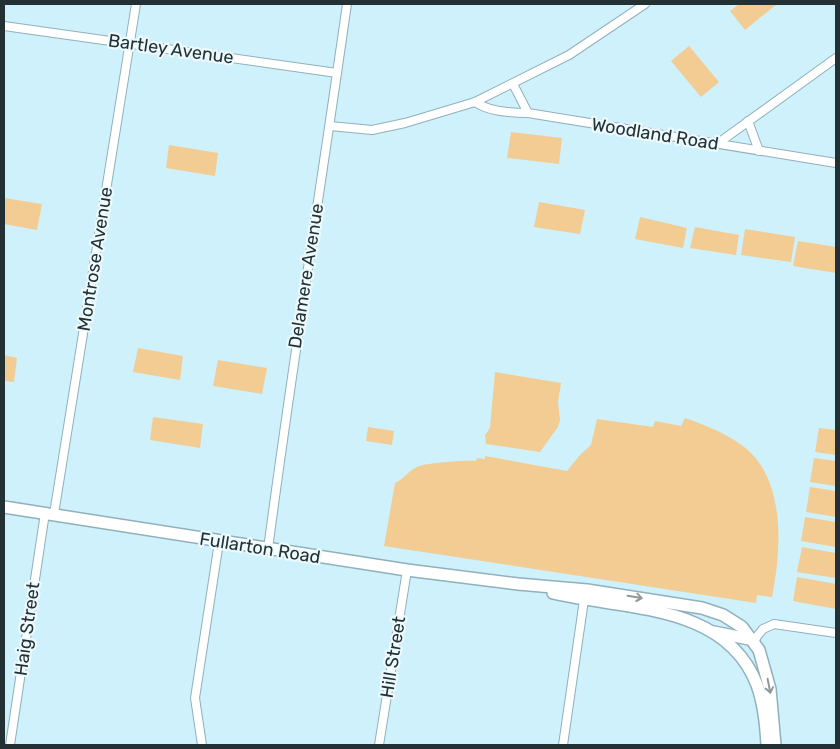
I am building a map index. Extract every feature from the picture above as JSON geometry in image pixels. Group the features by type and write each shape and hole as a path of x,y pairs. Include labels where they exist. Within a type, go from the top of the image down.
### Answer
{"main road":[{"name":"Fullarton Road","path":"4,507 407,570 518,584 587,590 702,608 724,615 742,627 754,640"},
{"name":"Fullarton Road","path":"518,584 584,600 681,616 713,632"},
{"path":"713,632 754,640"},
{"path":"713,632 733,649 746,665 757,684"},
{"path":"754,640 753,660 762,702 767,745"},
{"path":"754,640 764,662 770,689 775,745"}],"street":[{"name":"Montrose Avenue","path":"50,514 136,4"},
{"name":"Delamere Avenue","path":"268,549 292,367 347,4"},
{"path":"330,126 372,130 405,123 475,102 570,55 645,4"},
{"name":"Bartley Avenue","path":"4,26 337,73"},
{"path":"717,144 836,58"},
{"path":"513,84 528,113"},
{"name":"Woodland Road","path":"475,102 488,108 515,113 528,113 836,163"},
{"path":"748,121 759,151"},
{"name":"Haig Street","path":"10,745 50,514"},
{"path":"202,745 196,698 219,542"},
{"name":"Hill Street","path":"379,745 407,570"},
{"path":"563,745 584,600"},
{"path":"754,640 764,628 774,624 836,634"}],"shaded area":[{"path":"739,4 777,4 745,30 730,11"},
{"path":"689,46 719,82 701,97 671,61"},
{"path":"511,132 562,138 559,164 507,158"},
{"path":"169,145 218,153 215,176 166,168"},
{"path":"4,198 42,204 37,230 4,224"},
{"path":"539,202 585,210 580,234 534,227"},
{"path":"640,217 687,228 683,248 635,239"},
{"path":"695,227 739,235 736,255 690,248"},
{"path":"745,229 795,237 791,262 741,255"},
{"path":"798,241 836,247 836,273 793,266"},
{"path":"138,348 183,356 180,380 133,372"},
{"path":"4,355 17,358 14,382 4,381"},
{"path":"218,360 267,368 262,394 213,386"},
{"path":"495,372 561,383 558,402 560,420 558,427 540,452 486,444 485,435 490,428"},
{"path":"153,417 203,424 200,448 150,440"},
{"path":"685,418 702,424 742,445 761,466 769,482 775,501 778,521 777,561 772,597 757,595 756,603 384,546 395,483 417,467 445,462 476,461 477,458 485,459 485,456 567,471 591,445 597,419 653,427 655,421 681,426"},
{"path":"368,427 394,431 392,445 366,441"},
{"path":"819,428 836,430 836,455 815,452"},
{"path":"814,458 836,461 836,486 810,482"},
{"path":"810,487 836,491 836,517 806,512"},
{"path":"805,517 836,522 836,547 801,541"},
{"path":"802,547 836,553 836,578 797,572"},
{"path":"797,577 836,584 836,609 793,601"}]}
